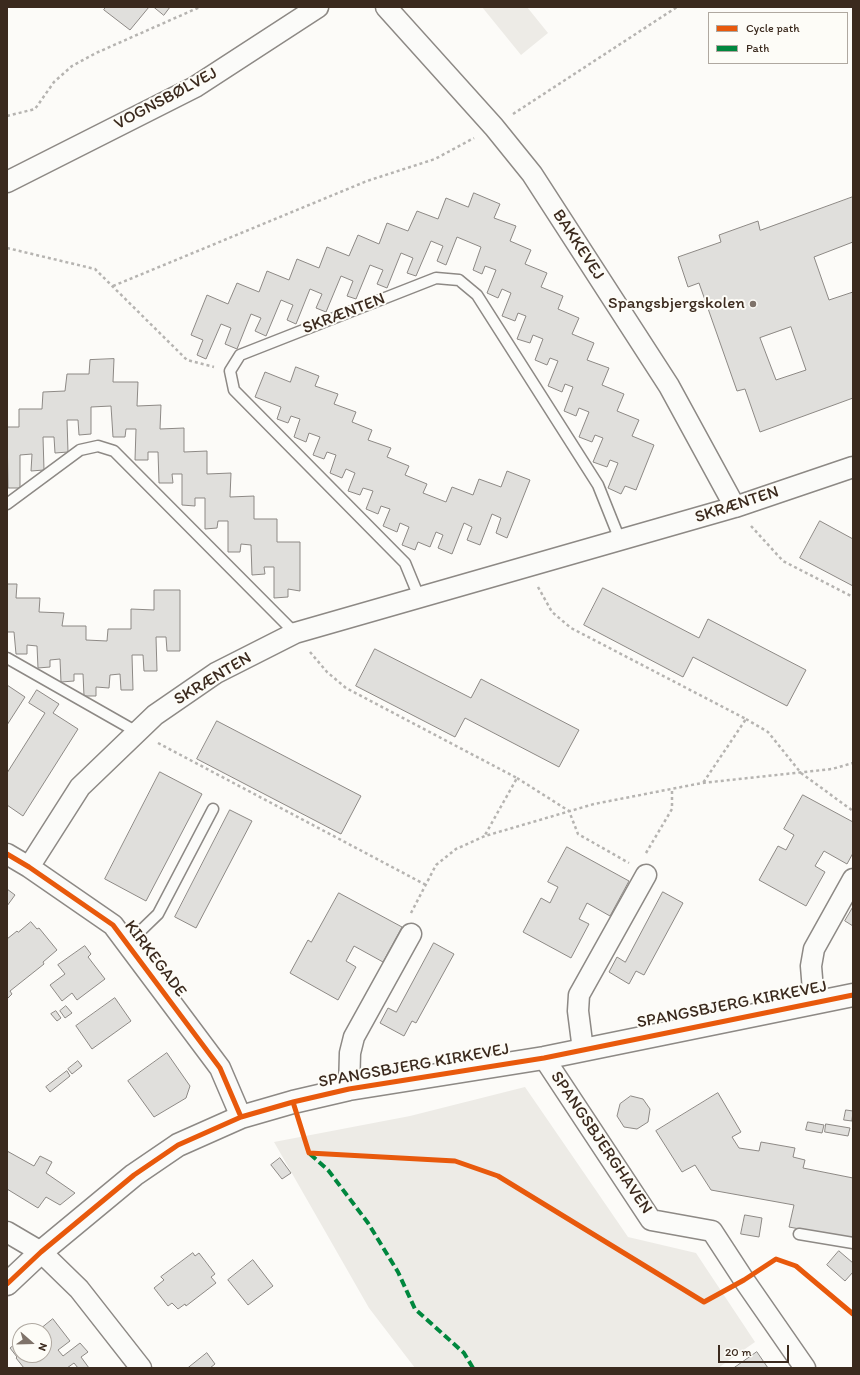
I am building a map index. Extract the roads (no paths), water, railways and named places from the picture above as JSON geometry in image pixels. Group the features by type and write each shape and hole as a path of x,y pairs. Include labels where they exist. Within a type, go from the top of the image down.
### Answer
{"street":[{"name":"VOGNSBØLVEJ","path":"7,182 195,86 318,7"},
{"name":"BAKKEVEJ","path":"386,7 494,126 532,174 669,386 735,507"},
{"name":"SKRÆNTEN","path":"28,867 80,787 155,715 216,673 295,633 735,507 853,467"},
{"name":"KIRKEGADE","path":"7,854 113,925 220,1068 241,1117"},
{"path":"583,1050 578,1011 579,995 642,871"},
{"name":"SPANGSBJERG KIRKEVEJ","path":"814,1003 811,966 814,949 853,879"},
{"name":"SPANGSBJERG KIRKEVEJ","path":"348,1089 350,1053 354,1037 412,934"},
{"name":"SPANGSBJERG KIRKEVEJ","path":"7,1284 41,1252 134,1175 178,1145 241,1117 293,1102 348,1089 544,1058 852,996"},
{"name":"SPANGSBJERGHAVEN","path":"544,1058 651,1220 712,1231 799,1366"},
{"path":"7,1232 41,1252 79,1289 141,1368"}],"lane":[{"name":"SKRÆNTEN","path":"419,597 405,563 234,390 230,371 240,355 436,278 459,280 477,295 598,484 620,540"},
{"path":"7,504 80,450 98,446 114,451 295,633"},
{"path":"7,658 137,732"},
{"path":"127,944 158,914 212,809"},
{"path":"799,1234 853,1243"}],"place":[{"name":"Spangsbjergskolen","path":"753,304"}]}
